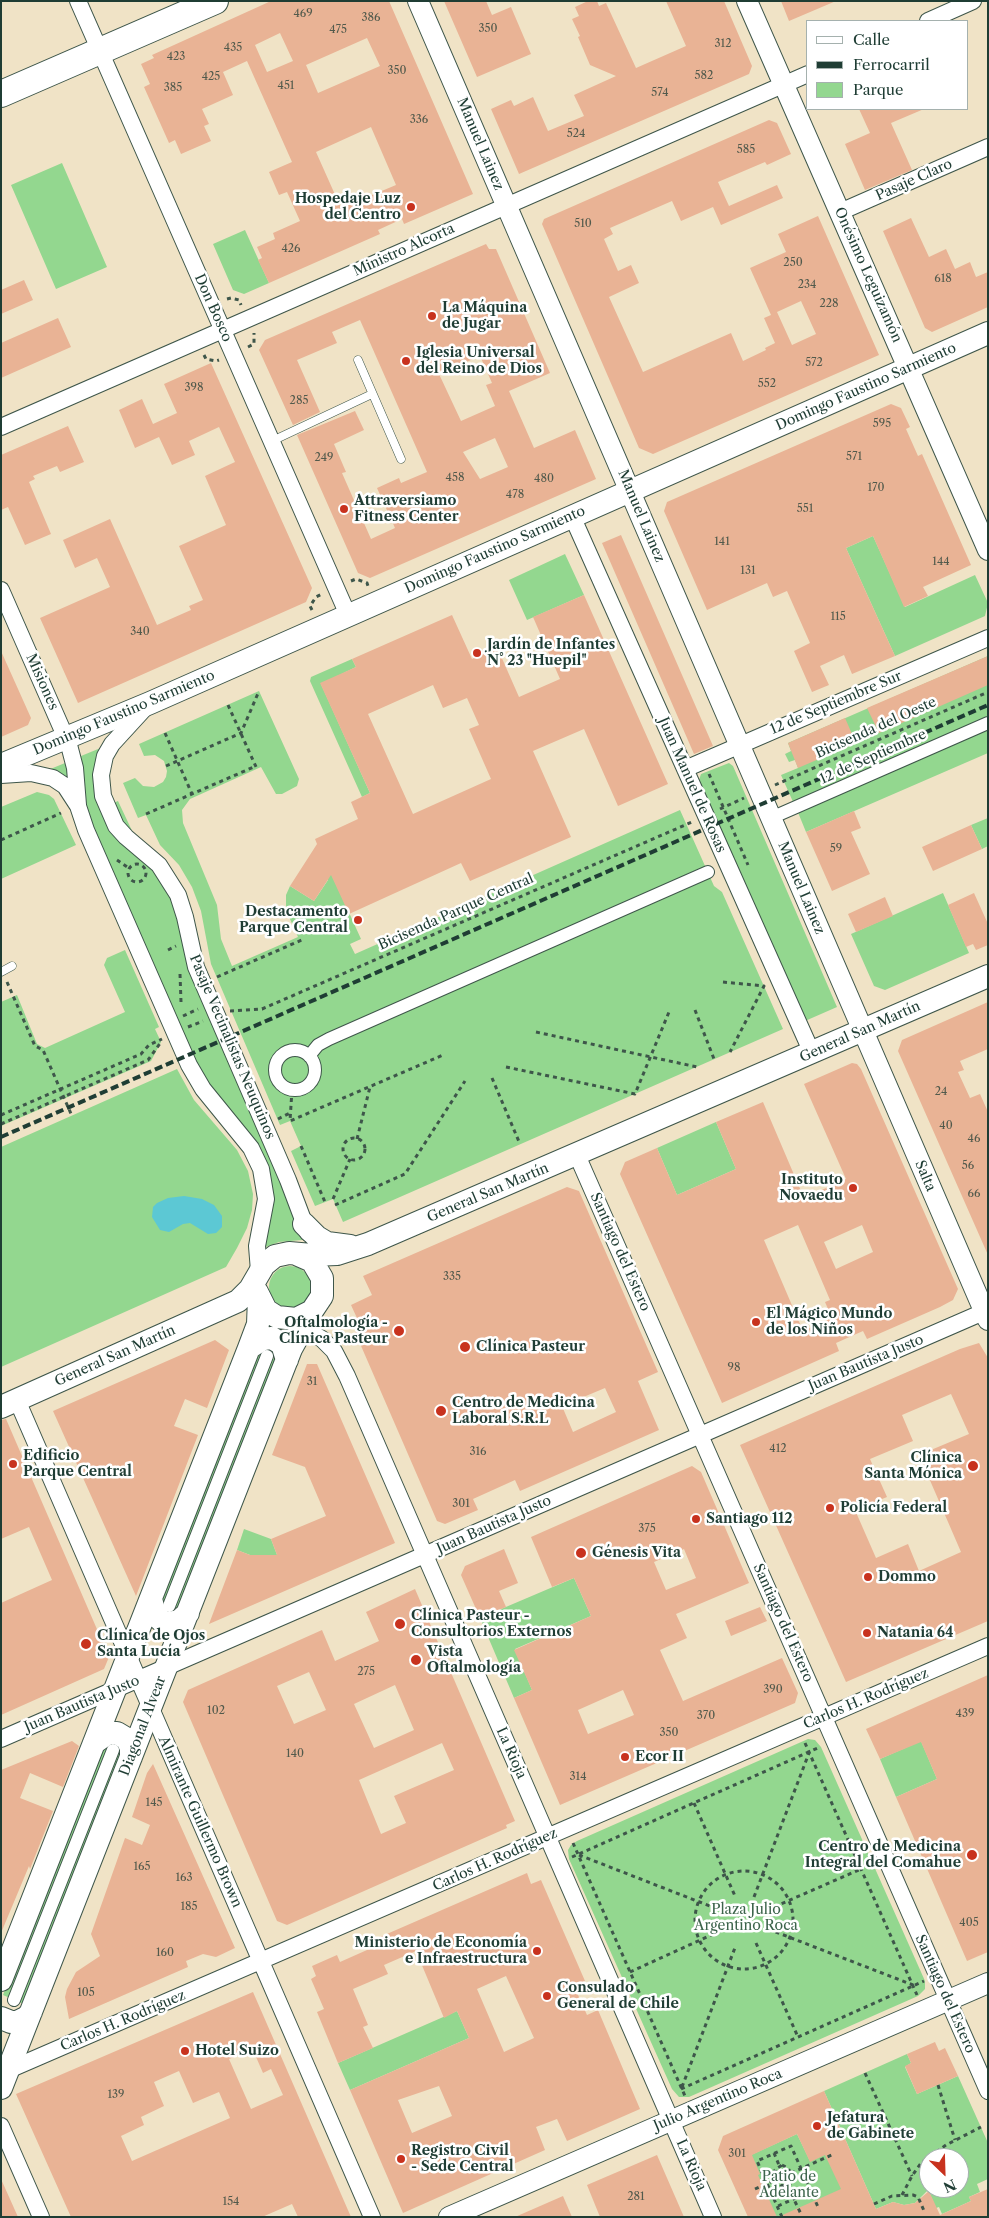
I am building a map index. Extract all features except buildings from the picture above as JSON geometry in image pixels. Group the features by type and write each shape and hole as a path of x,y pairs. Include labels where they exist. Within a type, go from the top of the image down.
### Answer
{"highway":[{"path":"1,94 215,1"}],"main road":[{"name":"Domingo Faustino Sarmiento","path":"1,765 66,736 150,703 988,333"},
{"name":"General San Martín","path":"9,1403 232,1305 258,1283 275,1256 294,1253 336,1254 368,1244 988,976"},
{"path":"304,1224 317,1237 334,1245 368,1244"},
{"path":"294,1253 312,1261 322,1278"},
{"name":"Diagonal Alvear","path":"4,2077 15,2010 113,1750 115,1689 128,1656 169,1606 268,1355 307,1319 322,1296 322,1278"},
{"path":"258,1283 266,1310 278,1317 307,1319"},
{"name":"Diagonal Alvear","path":"1,1980 113,1750 150,1708 166,1667 169,1606 268,1355 258,1324 258,1283"}],"street":[{"name":"Don Bosco","path":"78,1 348,615"},
{"name":"Manuel Lainez","path":"418,1 863,1031"},
{"name":"Onésimo Leguizamón","path":"747,1 988,550"},
{"path":"930,20 973,1"},
{"name":"Ministro Alcorta","path":"1,427 806,75"},
{"name":"Pasaje Claro","path":"840,212 988,147"},
{"name":"Juan Manuel de Rosas","path":"572,516 812,1053"},
{"name":"Misiones","path":"1,590 66,736 75,768 78,806"},
{"name":"12 de Septiembre Sur","path":"685,769 988,638"},
{"name":"Pasaje Vecinalistas Neuquinos","path":"150,703 112,744 105,756 101,775 103,796 116,826 159,865 178,894 184,909 196,967 288,1180 318,1255 322,1278"},
{"name":"12 de Septiembre","path":"771,818 988,723"},
{"name":"Pasaje Vecinalistas Neuquinos","path":"1,775 31,773 53,778 65,786 78,806 86,830 189,1065 203,1089 244,1139 259,1164 264,1179 266,1198 257,1246 258,1283"},
{"path":"308,1056 329,1039 708,872"},
{"name":"Salta","path":"863,1031 987,1314"},
{"path":"299,1051 308,1056 315,1069 313,1079 306,1086 292,1090 283,1085 277,1077 278,1062 289,1052 299,1051"},
{"name":"Santiago del Estero","path":"577,1154 988,2091"},
{"name":"Juan Bautista Justo","path":"1,1739 700,1435 987,1314"},
{"name":"La Rioja","path":"307,1319 334,1351 343,1367 713,2217"},
{"name":"Almirante Guillermo Brown","path":"9,1403 128,1656 372,2217"},
{"name":"Carlos H. Rodríguez","path":"4,2077 261,1961 988,1646"},
{"name":"Julio Argentino Roca","path":"449,2217 988,1983"},
{"path":"1,2126 41,2217"}],"lane":[{"path":"358,360 401,459"},
{"path":"272,441 372,394"},
{"path":"2,971 12,966"}],"path":[{"path":"226,300 231,298 238,300 242,306"},
{"path":"248,347 254,344 255,337 253,332"},
{"path":"204,354 206,359 216,362 219,360"},
{"path":"351,582 356,579 367,583 368,587"},
{"path":"312,610 310,606 316,597 323,594"},
{"path":"166,766 241,733 259,691"},
{"name":"Bicisenda del Oeste","path":"774,786 988,692"},
{"path":"146,814 257,767 228,705"},
{"path":"165,733 192,794"},
{"path":"713,812 747,797"},
{"path":"1,840 61,813"},
{"name":"Bicisenda Parque Central","path":"222,1014 238,1009 255,1011 262,1009 697,819"},
{"path":"134,865 142,866 145,870 144,878 140,882 134,881 129,877 129,872 134,865"},
{"path":"217,978 304,939"},
{"path":"2,971 35,1046 43,1050 72,1116"},
{"path":"723,982 764,986 730,1052"},
{"path":"175,1019 200,1008"},
{"path":"695,1010 714,1059"},
{"path":"506,1067 635,1094 669,1012"},
{"path":"180,1031 204,1020"},
{"path":"536,1032 697,1067"},
{"path":"1,1115 141,1054 149,1044 164,1038 148,1060 1,1124"},
{"path":"292,1090 290,1121 443,1055"},
{"path":"492,1078 520,1144"},
{"path":"335,1204 405,1174 465,1081"},
{"path":"357,1138 370,1087"},
{"path":"278,1119 290,1113"},
{"path":"357,1138 363,1142 365,1152 358,1160 350,1159 344,1154 344,1147 348,1140 357,1138"},
{"path":"301,1146 325,1202"},
{"path":"333,1199 350,1159"},
{"path":"804,1740 918,1996"},
{"path":"570,1858 821,1747"},
{"path":"754,1897 809,1752"},
{"path":"694,1804 735,1896"},
{"path":"573,1843 686,2098"},
{"path":"578,1855 720,1910"},
{"path":"767,1910 861,1869"},
{"path":"744,1870 763,1874 779,1885 789,1901 793,1919 790,1938 780,1953 765,1964 747,1969 728,1967 710,1957 699,1941 694,1925 698,1901 709,1885 725,1874 744,1870"},
{"path":"768,1929 913,1986"},
{"path":"630,1972 720,1931"},
{"path":"756,1943 798,2037"},
{"path":"682,2088 736,1945"},
{"path":"674,2093 924,1981"},
{"path":"866,2073 912,2176"},
{"path":"938,2085 955,2140"},
{"path":"902,2195 912,2176 929,2157 955,2140 981,2127"},
{"path":"782,2217 757,2161 791,2146 818,2207"},
{"path":"774,2153 779,2165"},
{"path":"791,2173 834,2154"},
{"path":"779,2165 786,2166 791,2173 792,2182 788,2187"},
{"path":"779,2165 775,2170 777,2179 783,2186 788,2187 801,2214"},
{"path":"755,2189 777,2179"},
{"path":"778,2206 811,2191"},
{"path":"874,2204 892,2196 916,2196 925,2213"}],"green space":[{"path":"62,163 107,267 56,289 11,185"},
{"path":"245,230 269,283 244,294 233,290 213,244"},
{"path":"873,536 905,607 975,575 988,603 985,616 895,656 846,548"},
{"path":"565,554 584,595 527,620 509,580"},
{"path":"988,656 988,719 794,804 781,775 798,768 795,760 789,762 785,754 791,751 788,743"},
{"path":"352,659 356,667 321,684 370,793 362,797 310,681 311,677"},
{"path":"259,691 299,779 297,786 282,794 276,794 261,767 190,799 182,810 183,823 217,905 221,939 232,966 298,937 286,910 286,895 290,886 314,901 328,880 323,871 327,864 361,939 350,944 355,954 680,810 714,886 722,892 783,1029 343,1222 333,1199 315,1206 291,1151 301,1146 290,1121 280,1125 211,964 201,911 192,887 179,865 160,845 146,815 138,818 123,783 135,778 143,786 154,787 163,782 166,777 167,771 164,761 155,755 144,756 139,744"},
{"path":"988,727 988,753 806,832 797,810"},
{"path":"103,747 95,783 164,880 292,1201 302,1240 279,1242 263,1248 269,1184 206,1085 96,836 84,796 81,756"},
{"path":"65,763 72,785 48,770"},
{"path":"729,763 733,766 837,1007 805,1021 699,780 701,774"},
{"path":"37,792 49,795 54,799 76,845 1,879 1,807"},
{"path":"118,801 135,837 128,831 111,804"},
{"path":"988,818 988,846 982,849 971,825"},
{"path":"943,893 969,953 885,990 874,986 851,934"},
{"path":"125,950 159,1027 155,1029 161,1042 151,1061 1,1126 1,1002 17,995 37,1044 45,1048 125,1012 104,965 107,958"},
{"path":"177,1069 194,1100 237,1150 248,1171 253,1194 252,1210 247,1228 226,1267 1,1367 1,1147"},
{"path":"716,1122 736,1169 677,1195 657,1148"},
{"path":"286,1266 294,1266 305,1272 311,1287 305,1302 294,1308 286,1308 275,1302 269,1291 269,1283 275,1272"},
{"path":"256,1351 279,1361 181,1610 157,1601"},
{"path":"244,1529 271,1539 277,1555 250,1555 237,1550"},
{"path":"574,1578 591,1616 515,1649 532,1690 514,1698 480,1618"},
{"name":"Plaza Julio Argentino Roca","path":"808,1739 815,1740 821,1747 925,1981 925,1989 918,1996 689,2097 679,2097 672,2089 569,1859 568,1850 577,1841"},
{"path":"921,1741 937,1779 896,1797 880,1759"},
{"path":"101,1746 124,1754 26,2005 3,1995"},
{"path":"457,2011 469,2038 350,2090 338,2063"},
{"path":"907,2054 911,2063 905,2067 917,2094 958,2076 988,2143 988,2179 977,2184 980,2192 969,2197 969,2148 919,2148 920,2198 915,2203 904,2205 893,2202 876,2209 824,2091"},
{"name":"Patio de Adelante","path":"797,2134 810,2161 833,2151 851,2192 796,2217 768,2217 742,2159"},
{"path":"969,2197 971,2201 942,2214 939,2207 936,2208 932,2198"}],"water":[{"path":"184,1196 202,1199 214,1205 222,1216 222,1227 216,1233 208,1234 190,1223 183,1224 169,1232 160,1230 152,1217 153,1207 168,1198"}],"railway":[{"path":"1,1137 988,705"}],"place":[{"name":"Hospedaje Luz del Centro","path":"411,207"},
{"name":"La Máquina de Jugar","path":"432,316"},
{"name":"Iglesia Universal del Reino de Dios","path":"406,361"},
{"name":"Attraversiamo Fitness Center","path":"344,509"},
{"name":"Jardín de Infantes N° 23 \"Huepil\"","path":"477,653"},
{"name":"Destacamento Parque Central","path":"358,920"},
{"name":"Instituto Novaedu","path":"853,1188"},
{"name":"El Mágico Mundo de los Niños","path":"756,1322"},
{"name":"Oftalmología - Clínica Pasteur","path":"399,1331"},
{"name":"Clínica Pasteur","path":"465,1347"},
{"name":"Centro de Medicina Laboral S.R.L","path":"441,1411"},
{"name":"Edificio Parque Central","path":"13,1464"},
{"name":"Clínica Santa Mónica","path":"973,1466"},
{"name":"Policía Federal","path":"830,1508"},
{"name":"Santiago 112","path":"696,1519"},
{"name":"Génesis Vita","path":"581,1553"},
{"name":"Dommo","path":"868,1577"},
{"name":"Clínica Pasteur - Consultorios Externos","path":"400,1624"},
{"name":"Natania 64","path":"867,1633"},
{"name":"Clínica de Ojos Santa Lucía","path":"86,1644"},
{"name":"Vista Oftalmología","path":"416,1660"},
{"name":"Ecor II","path":"625,1757"},
{"name":"Centro de Medicina Integral del Comahue","path":"972,1855"},
{"name":"Ministerio de Economía e Infraestructura","path":"537,1951"},
{"name":"Consulado General de Chile","path":"547,1996"},
{"name":"Hotel Suizo","path":"185,2051"},
{"name":"Jefatura de Gabinete","path":"817,2126"},
{"name":"Registro Civil - Sede Central","path":"401,2159"}]}
